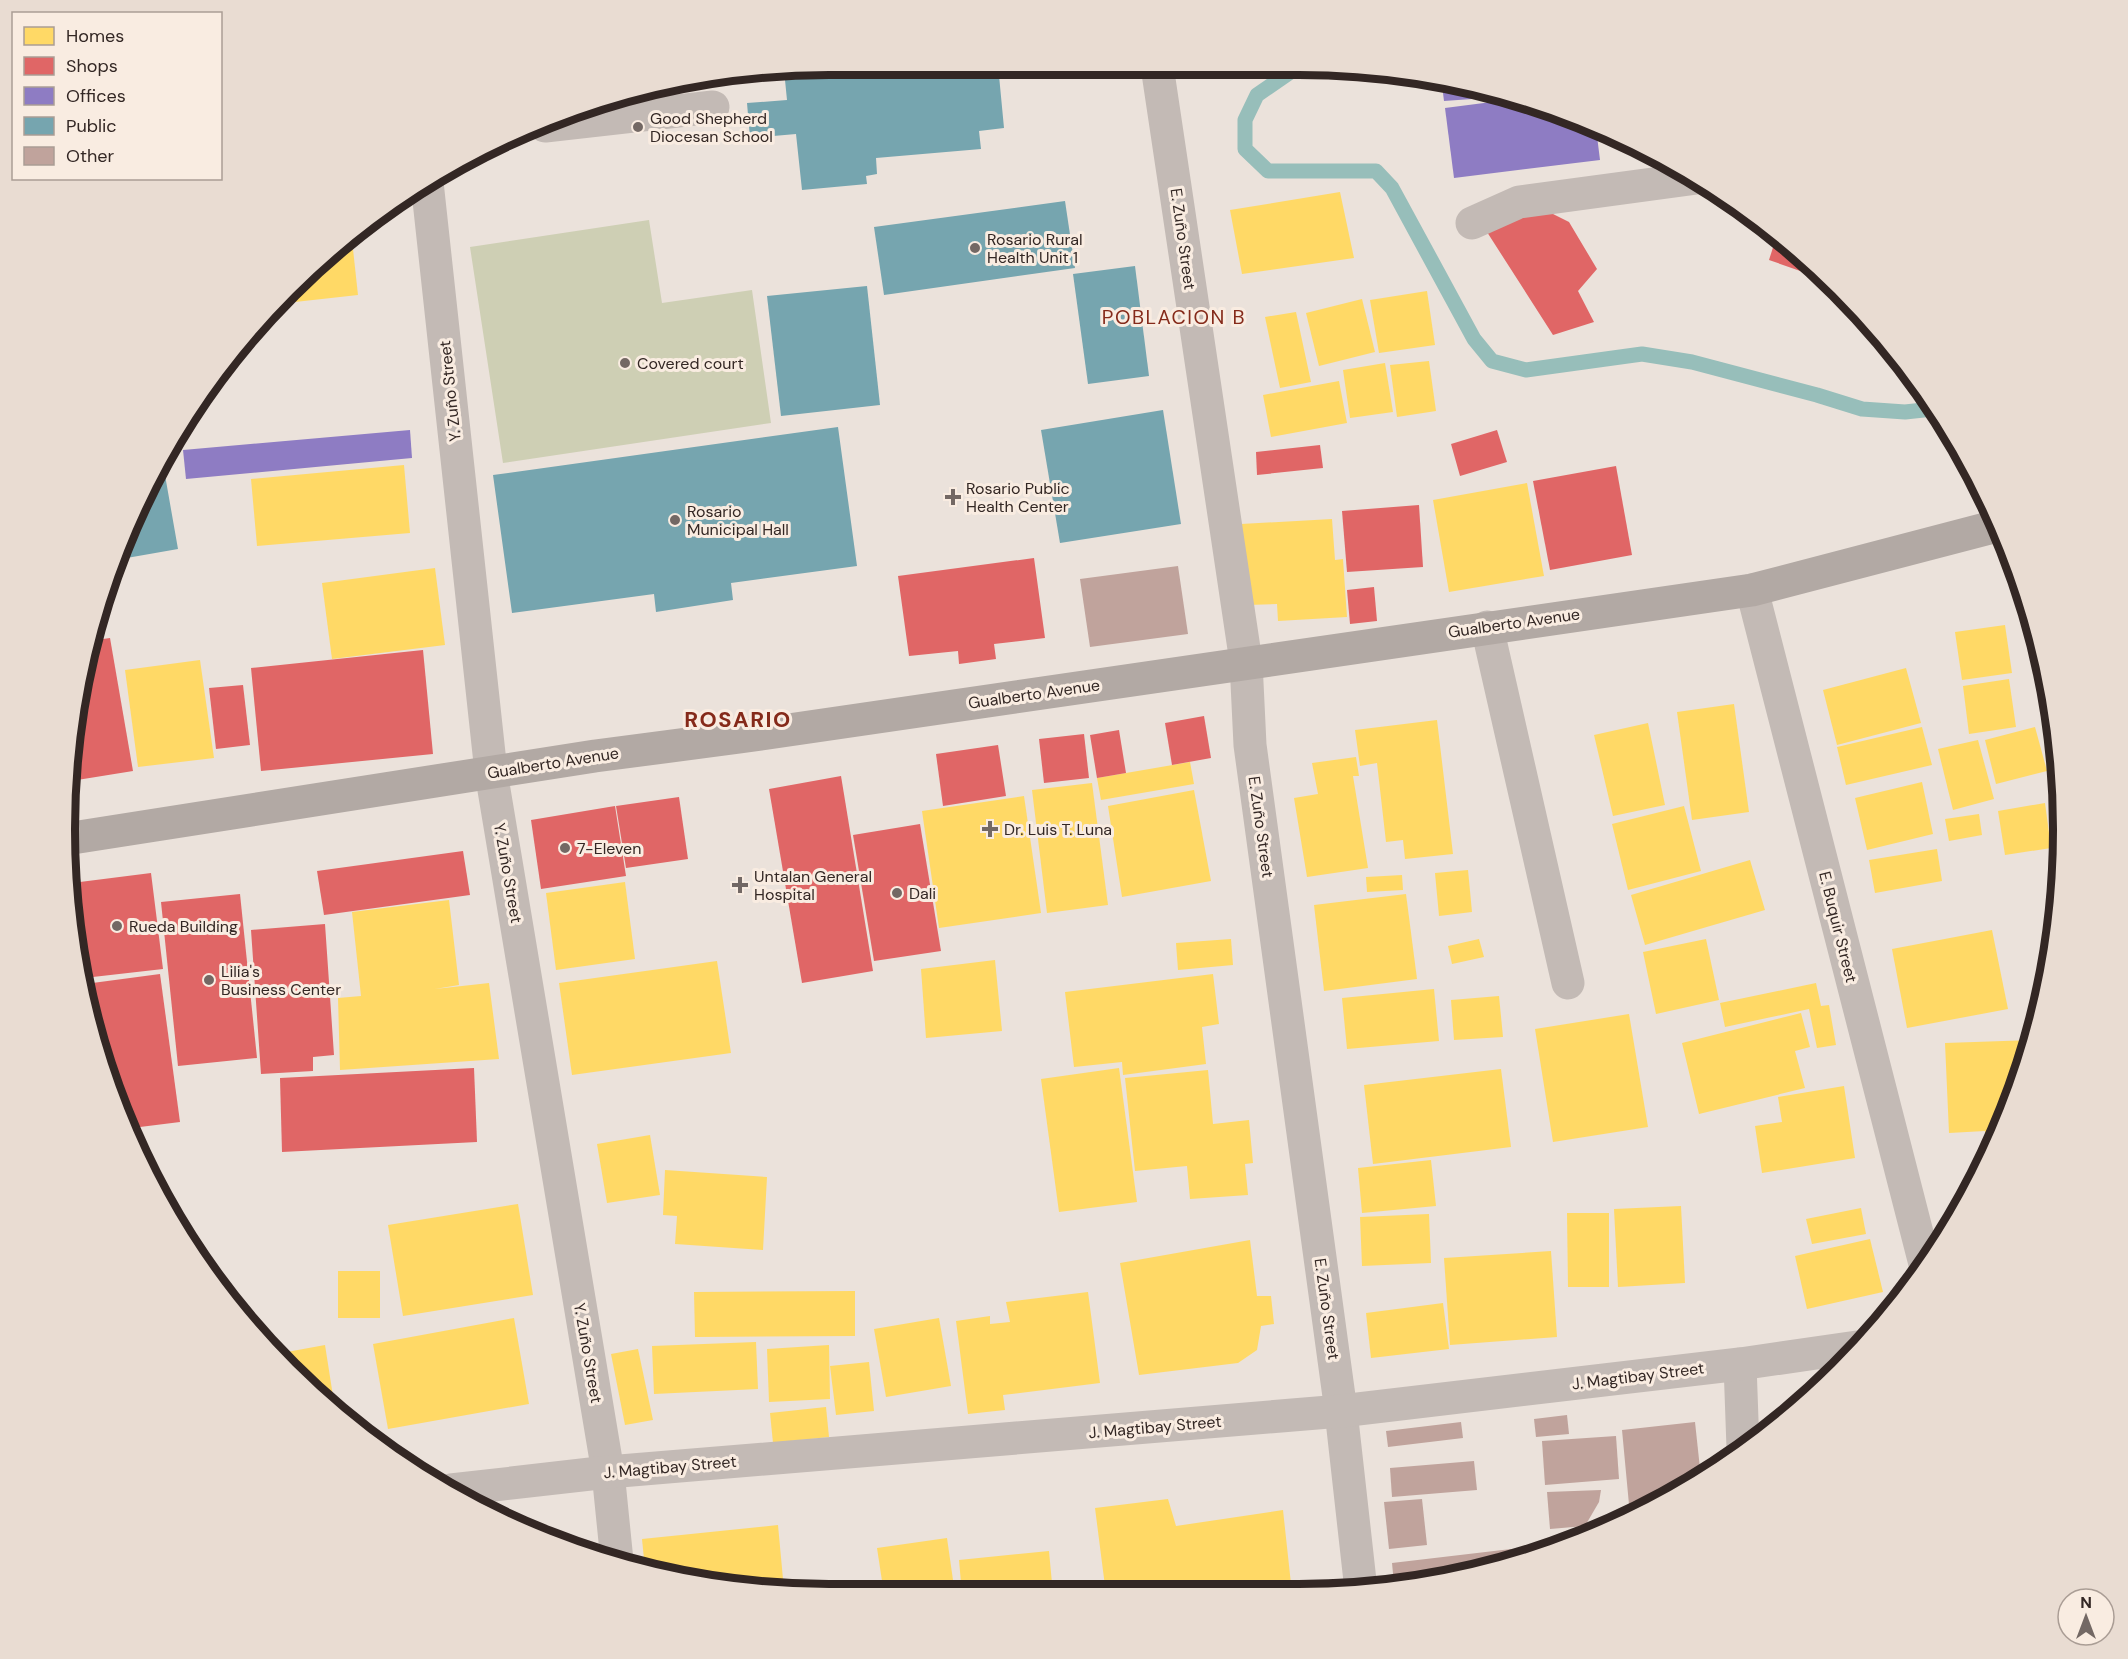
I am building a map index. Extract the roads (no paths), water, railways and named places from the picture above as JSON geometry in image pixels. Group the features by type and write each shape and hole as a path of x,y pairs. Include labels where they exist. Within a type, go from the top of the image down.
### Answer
{"main road":[{"name":"Gualberto Avenue","path":"75,838 491,772 1752,590 1990,528"}],"street":[{"name":"E. Zuño Street","path":"1158,75 1246,662 1250,745 1341,1411 1361,1581"},
{"path":"563,124 713,107"},
{"path":"1472,223 1519,202 1681,179"},
{"name":"Y. Zuño Street","path":"428,191 491,772 608,1472 616,1553"},
{"name":"E. Buquir Street","path":"1752,590 1922,1254"},
{"path":"1487,627 1568,983"},
{"name":"J. Magtibay Street","path":"463,1489 608,1472 1341,1411 1740,1364 1846,1349"},
{"path":"1740,1364 1743,1439"}],"waterway":[{"path":"1286,75 1257,95 1245,120 1245,149 1268,171 1376,171 1392,188 1474,339 1492,361 1526,370 1642,354 1692,362 1862,409 1905,412 1926,410"}],"place":[{"name":"Good Shepherd Diocesan School","path":"638,127"},
{"name":"Rosario Rural Health Unit 1","path":"975,248"},
{"name":"Covered court","path":"625,363"},
{"name":"Rosario Public Health Center","path":"953,497"},
{"name":"Rosario Municipal Hall","path":"675,520"},
{"name":"Dr. Luis T. Luna","path":"990,829"},
{"name":"7-Eleven","path":"565,848"},
{"name":"Untalan General Hospital","path":"740,885"},
{"name":"Dali","path":"897,893"},
{"name":"Rueda Building","path":"117,926"},
{"name":"Lilia's Business Center","path":"209,980"}],"district":[{"name":"POBLACION B","path":"1174,317"},
{"name":"ROSARIO","path":"738,719"}]}
